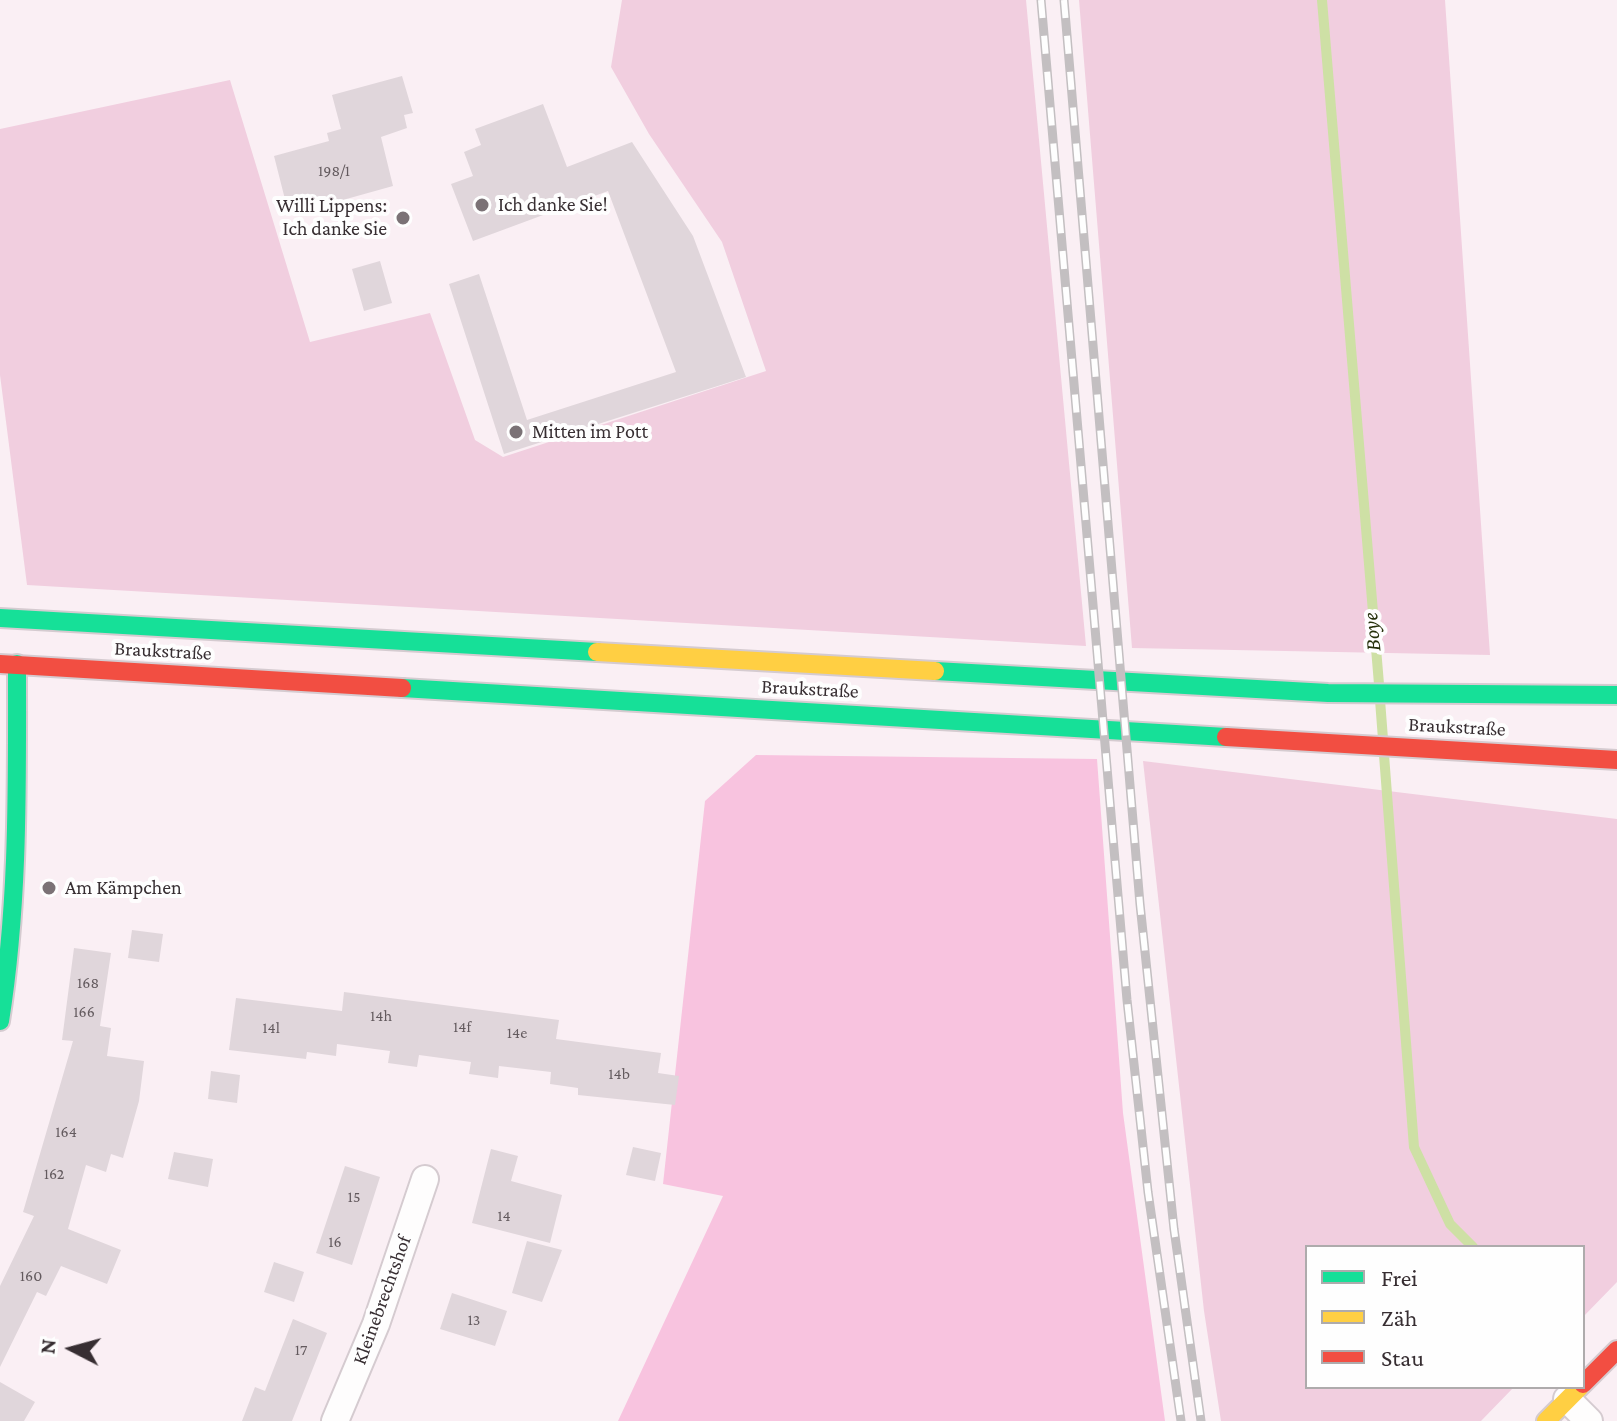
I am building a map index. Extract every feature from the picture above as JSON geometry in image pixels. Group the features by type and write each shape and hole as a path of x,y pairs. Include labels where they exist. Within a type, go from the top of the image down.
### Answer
{"main road":[{"name":"Braukstraße","path":"0,618 1328,693 1617,695"},
{"name":"Braukstraße","path":"8,664 1617,760"},
{"path":"0,1021 17,865 8,664"},
{"path":"1585,1381 1617,1350"},
{"path":"1546,1421 1576,1390"}],"street":[{"name":"Kleinebrechtshof","path":"335,1421 376,1324 425,1179"},
{"path":"1576,1390 1589,1421"}],"shaded area":[{"path":"622,0 1026,0 1086,646 27,585 0,375 0,129 230,80 310,342 430,313 475,440 503,457 766,371 722,242 649,134 611,67"},
{"path":"1079,0 1445,0 1490,655 1132,648"},
{"path":"756,755 1097,759 1123,1113 1165,1421 618,1421 723,1196 663,1184 705,801"},
{"path":"1143,761 1617,819 1617,1282 1585,1315 1585,1245 1305,1245 1305,1389 1512,1389 1481,1421 1221,1421 1204,1311"}],"building":[{"path":"402,76 413,113 404,115 407,128 381,137 393,186 289,215 274,156 329,141 327,133 341,129 332,95"},
{"path":"543,104 567,167 632,142 693,236 746,377 504,454 449,284 479,274 527,420 676,372 608,191 473,241 451,184 473,176 464,152 481,145 475,129"},
{"path":"380,261 392,303 364,311 352,269"},
{"path":"132,930 163,934 159,962 128,958"},
{"path":"74,948 111,953 100,1026 111,1028 107,1056 144,1061 139,1101 123,1158 111,1154 106,1172 86,1165 68,1229 121,1250 107,1284 61,1266 46,1296 37,1292 0,1367 0,1286 34,1216 23,1212 73,1041 62,1040"},
{"path":"344,992 559,1020 556,1039 661,1053 658,1073 679,1076 675,1105 578,1095 578,1088 550,1084 551,1072 499,1066 498,1078 469,1074 471,1062 419,1055 417,1067 388,1063 390,1051 337,1044 336,1056 307,1052 306,1059 229,1050 236,998 342,1011"},
{"path":"211,1071 240,1075 237,1103 208,1099"},
{"path":"633,1147 661,1153 655,1181 626,1175"},
{"path":"491,1149 518,1156 511,1181 562,1195 550,1243 472,1223"},
{"path":"174,1152 213,1159 208,1187 168,1179"},
{"path":"345,1166 380,1177 352,1265 316,1253"},
{"path":"527,1241 562,1250 542,1302 512,1293"},
{"path":"274,1262 304,1272 294,1302 264,1292"},
{"path":"452,1293 507,1311 495,1346 440,1329"},
{"path":"293,1319 327,1333 292,1421 242,1421 255,1387 265,1391"},
{"path":"0,1382 35,1402 24,1421 0,1421"}],"waterway":[{"name":"Boye","path":"1322,0 1379,684"},
{"name":"Boye","path":"1380,700 1383,739"},
{"name":"Boye","path":"1384,755 1414,1147 1450,1224 1471,1245"}],"railway":[{"path":"1041,0 1127,1000 1148,1192 1181,1421"},
{"path":"1064,0 1140,904 1174,1229 1201,1421"}],"traffic: fast":[{"path":"0,618 597,652"},
{"path":"0,1021 14,887 17,664"},
{"path":"935,671 1328,693 1617,695"},
{"path":"402,688 1226,737"}],"traffic: slow":[{"path":"597,652 935,671"},
{"path":"1546,1421 1578,1389"}],"traffic: jam":[{"path":"0,664 402,688"},
{"path":"1226,737 1617,760"},
{"path":"1585,1382 1617,1350"}],"place":[{"name":"Ich danke Sie!","path":"482,205"},
{"name":"Willi Lippens: Ich danke Sie","path":"403,218"},
{"name":"Mitten im Pott","path":"516,432"},
{"name":"Am Kämpchen","path":"49,888"}]}
